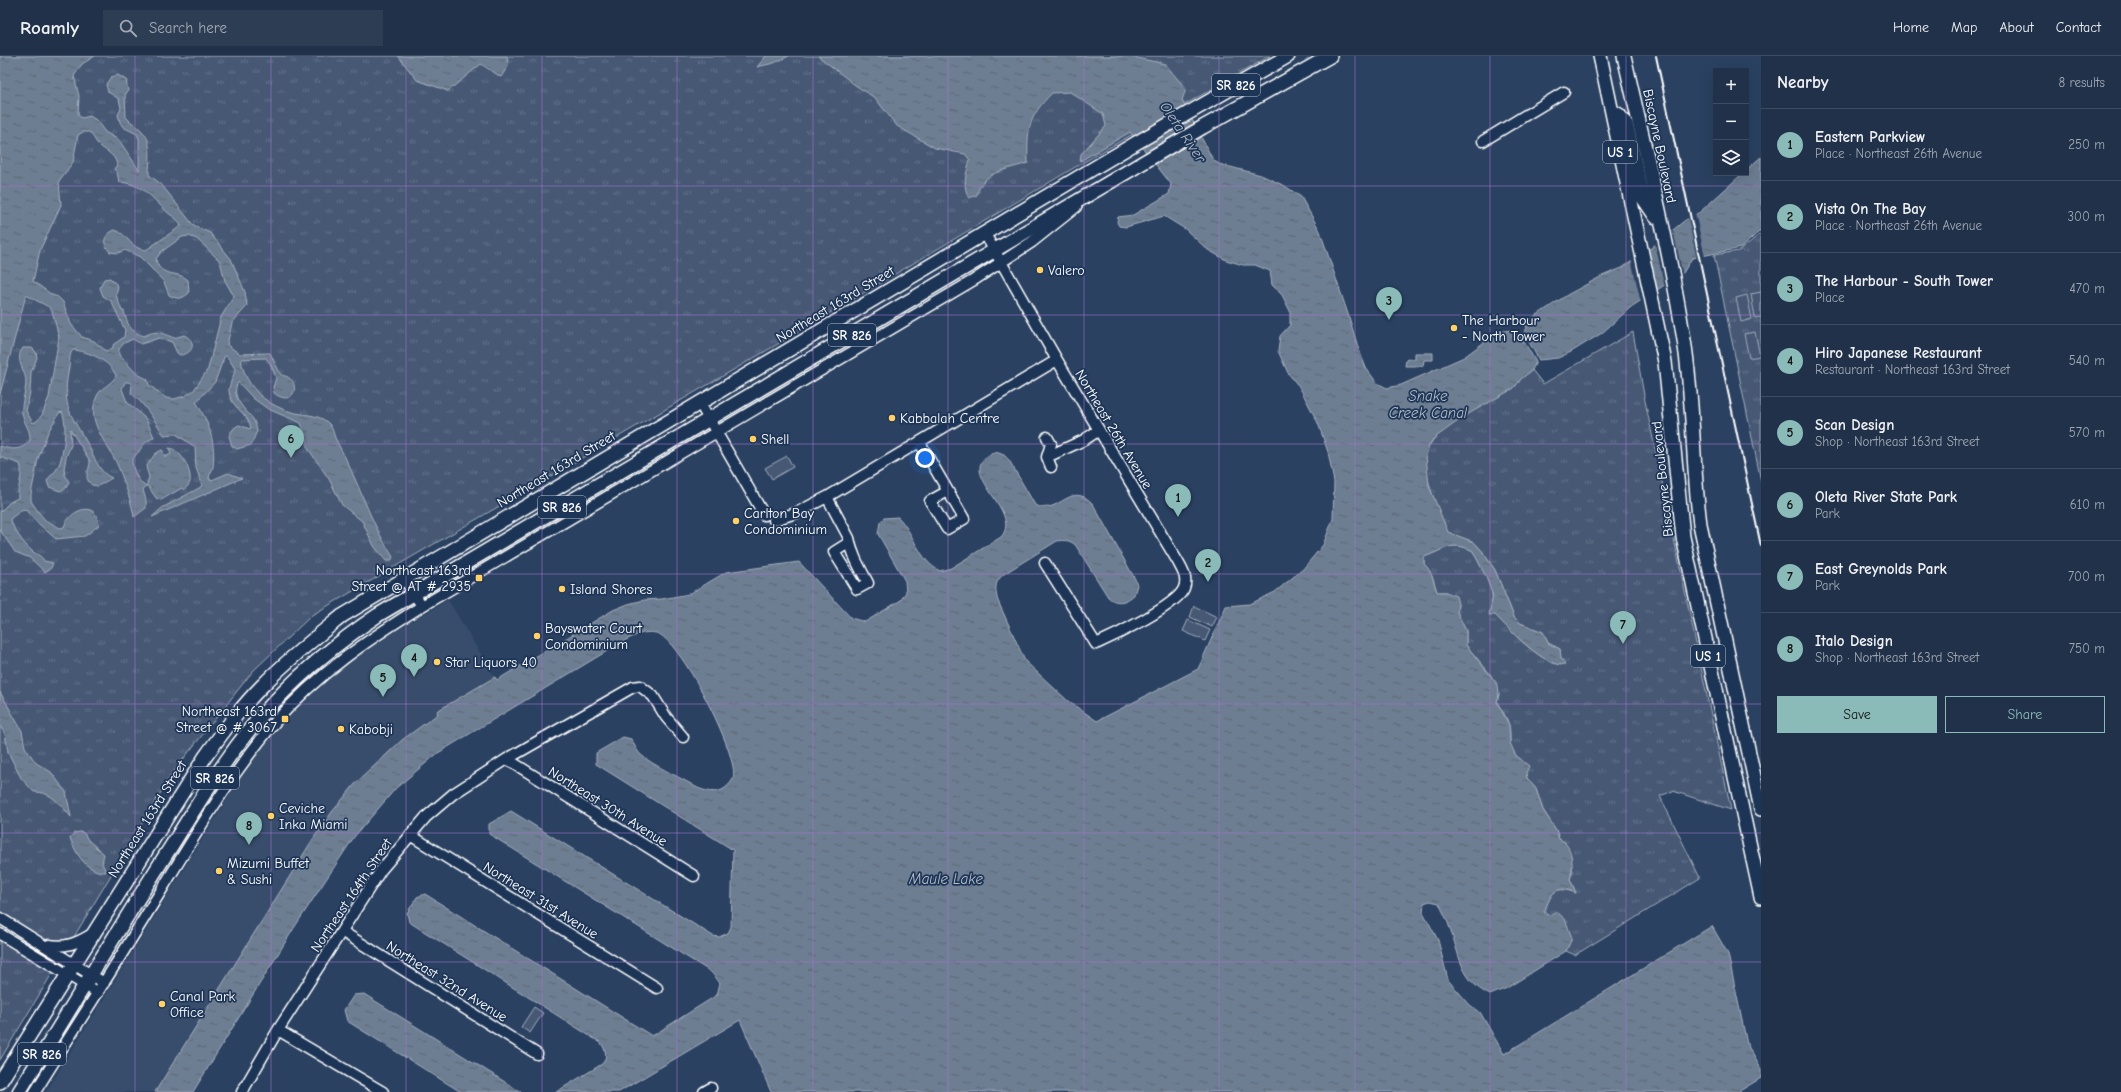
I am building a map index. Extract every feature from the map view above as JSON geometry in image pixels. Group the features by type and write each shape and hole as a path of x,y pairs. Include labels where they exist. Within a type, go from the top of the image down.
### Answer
{"main road":[{"name":"SR 826","path":"18,1092 214,779 246,734 273,702 325,654 378,615 1203,127 1288,78 1330,56"},
{"name":"Biscayne Boulevard","path":"1600,56 1653,302 1668,388 1676,480 1683,537 1761,897"},
{"name":"Biscayne Boulevard","path":"1624,56 1675,288 1687,360 1694,477 1700,524 1761,809"},
{"path":"1284,59 1288,78"},
{"name":"Northeast 163rd Street","path":"0,1082 204,757 234,718 262,686 288,660 342,616 699,402 985,234 1136,142 1284,59"},
{"path":"1612,111 1619,115 1626,124 1644,198 1662,229"}],"street":[{"path":"1483,141 1564,92"},
{"path":"35,1092 216,803 248,756 277,721 321,677 352,652 422,606 1001,263 1032,242 1097,190"},
{"name":"Northeast 26th Avenue","path":"985,234 1057,360 1178,562 1185,575 1184,588 1180,595 1156,613 1096,644 1045,563"},
{"path":"774,520 796,514 827,497 1057,360"},
{"path":"699,402 764,515"},
{"path":"1047,457 1077,443 1099,430"},
{"path":"1047,437 1051,444 1047,457 1051,467"},
{"path":"920,443 948,491 964,519 945,528 930,501 948,491"},
{"path":"827,497 850,542 851,552 868,583 855,589 834,552 850,542"},
{"path":"404,578 422,606"},
{"name":"Northeast 164th Street","path":"242,1092 278,1030 343,932 381,870 426,817 453,794 507,759 607,703 627,689 640,686 653,696 666,717 682,736"},
{"name":"Northeast 30th Avenue","path":"507,759 694,876"},
{"name":"Northeast 31st Avenue","path":"410,835 657,988"},
{"path":"0,918 44,944 71,969"},
{"path":"12,925 2,935 71,969 88,980 98,993"},
{"name":"Northeast 32nd Avenue","path":"343,932 537,1054"},
{"path":"44,944 68,946 76,944 94,934"},
{"path":"88,980 104,983"},
{"path":"278,1030 383,1092"}],"shaded area":[{"path":"448,600 495,677 437,711 438,714 402,740 332,812 313,839 155,1092 46,1092 249,764 290,715 337,671 377,642"}],"green space":[{"path":"0,56 1270,56 1077,166 771,348 312,615 253,671 173,772 0,1060"},
{"path":"1759,235 1761,236 1761,481 1714,255 1739,251"},
{"path":"1761,292 1761,317 1755,318 1751,294"},
{"path":"1747,295 1752,319 1741,322 1736,298"},
{"path":"1633,332 1645,401 1731,810 1673,791 1660,796 1700,878 1575,955 1566,951 1572,938 1550,915 1544,912 1549,899 1558,890 1576,893 1570,879 1573,871 1565,842 1559,839 1556,830 1543,810 1536,789 1527,778 1521,759 1516,756 1511,748 1508,722 1497,702 1499,694 1491,675 1466,645 1466,631 1457,612 1458,604 1446,592 1437,592 1433,578 1424,564 1424,557 1454,546 1459,546 1473,551 1491,588 1492,604 1489,612 1495,615 1534,652 1543,658 1561,665 1560,649 1548,643 1543,632 1520,623 1514,617 1495,570 1474,542 1448,533 1430,486 1426,467 1426,457 1429,446 1448,426 1461,417 1513,388 1532,370 1543,384"},
{"path":"1755,332 1760,356 1749,358 1744,334"},
{"path":"787,456 793,467 772,479 765,468"},
{"path":"1194,606 1217,617 1212,627 1190,617"},
{"path":"1188,620 1210,630 1205,641 1183,631"},
{"path":"534,1007 543,1013 530,1033 521,1027"}],"water":[{"path":"0,56 95,56 82,64 74,76 79,96 78,115 82,118 90,116 96,120 105,132 119,140 139,170 139,139 137,134 123,127 120,122 118,115 121,108 119,99 108,92 106,84 111,77 118,75 126,80 128,91 125,95 126,117 143,132 148,141 150,152 149,175 161,184 194,226 210,233 231,259 245,292 247,306 232,323 227,345 240,354 270,353 281,375 288,377 293,381 294,392 292,396 287,398 281,397 274,393 273,387 276,378 270,363 266,358 241,359 247,379 253,387 267,401 276,406 296,413 319,417 330,425 370,515 393,557 391,561 386,561 374,546 362,521 342,505 329,479 307,447 307,439 301,423 268,409 254,399 238,382 236,387 237,397 239,402 253,419 257,431 251,445 237,449 232,446 229,436 234,428 239,425 250,429 251,428 246,418 232,402 230,397 229,388 235,369 226,356 224,357 215,382 196,402 205,417 212,441 214,458 209,479 212,480 228,473 242,478 152,517 162,508 201,487 202,484 196,468 195,447 176,434 164,435 145,407 131,393 132,385 129,382 125,382 122,389 127,402 146,419 154,437 145,443 132,460 134,471 142,484 145,486 147,484 149,477 146,467 155,454 162,450 165,457 171,454 169,448 178,452 185,461 190,477 190,483 184,490 182,488 161,500 156,498 148,486 145,487 143,490 146,500 146,508 134,517 130,498 119,469 95,423 94,405 97,396 116,376 104,361 85,352 73,350 70,356 66,390 68,407 99,467 103,472 112,478 98,486 92,485 89,482 87,479 87,474 90,461 70,429 71,445 66,457 64,469 65,475 69,482 66,488 60,491 49,487 47,481 58,467 63,447 65,424 62,412 59,413 48,432 38,459 31,501 45,520 60,528 64,527 71,516 76,512 88,509 93,511 97,516 99,525 85,536 56,539 32,518 26,510 23,509 10,519 16,532 29,548 44,561 53,563 51,568 45,572 30,558 15,552 0,530 0,512 10,502 18,498 21,468 20,464 0,457 0,446 16,449 24,446 30,440 22,413 26,381 20,361 21,352 23,348 32,348 36,352 37,358 31,372 30,392 26,411 33,423 42,415 49,397 59,337 52,311 49,307 26,295 0,394","holes":["83,132 89,132 97,143 112,155 116,161 117,165 114,169 117,172 119,182 134,185 146,192 168,213 177,219 181,226 146,250 136,247 115,230 108,234 105,239 105,245 110,252 118,253 125,250 140,257 164,282 169,295 175,298 180,298 189,293 188,280 184,277 161,269 156,259 161,252 182,237 189,236 197,239 220,261 225,281 234,296 221,317 208,369 194,390 185,396 174,399 166,398 149,385 147,379 137,374 119,355 119,349 124,343 133,339 141,344 159,338 172,342 177,353 180,355 191,350 191,341 184,335 174,338 156,332 144,336 132,330 126,320 124,311 122,311 116,295 118,286 110,278 104,279 100,288 103,296 111,301 125,330 124,337 113,345 113,348 106,351 94,341 82,337 71,324 63,302 58,297 52,295 33,281 40,250 61,205 59,181 73,162 78,135"]},
{"path":"398,56 507,56 508,66 501,77 481,64 448,91 417,80"},
{"path":"766,56 789,56 774,63 757,67"},
{"name":"Maule Lake","path":"818,56 1128,56 1165,64 1186,89 1182,100 1213,160 1219,164 1261,175 1285,186 1301,197 1320,231 1358,347 1366,368 1377,383 1387,388 1401,385 1464,357 1498,332 1511,330 1518,336 1520,335 1536,362 1532,370 1521,379 1514,388 1465,416 1433,439 1426,456 1429,486 1448,532 1474,542 1482,551 1495,570 1514,617 1520,623 1543,632 1548,643 1560,649 1561,658 1565,664 1558,664 1549,661 1539,655 1518,638 1495,615 1489,615 1493,596 1486,577 1473,551 1459,546 1448,547 1424,557 1424,564 1431,574 1437,592 1446,592 1456,596 1458,604 1457,612 1466,631 1466,645 1498,685 1499,694 1497,702 1509,725 1510,743 1516,756 1529,766 1526,773 1527,778 1536,789 1543,810 1556,830 1559,839 1564,842 1570,851 1572,868 1570,879 1576,893 1563,889 1558,890 1552,895 1544,912 1550,915 1557,912 1565,919 1572,938 1566,951 1507,988 1490,995 1472,982 1466,974 1447,920 1439,903 1430,901 1424,903 1423,912 1438,940 1448,980 1470,1005 1480,1012 1504,1054 1712,926 1728,954 1747,1044 1761,1069 1761,1078 1738,1092 771,1092 740,1020 619,1092 556,1092 602,1064 606,1054 601,1043 409,922 407,913 417,897 425,894 652,1036 717,995 720,983 711,972 489,834 489,824 511,811 713,936 719,937 728,933 731,927 733,850 596,764 596,753 623,737 631,739 641,755 646,759 702,790 714,792 722,790 733,779 733,767 718,724 692,675 666,639 656,633 647,632 638,634 622,642 438,753 396,788 354,837 294,928 193,1092 155,1092 313,839 332,812 356,783 402,740 438,714 437,711 495,677 497,680 613,610 644,600 662,599 689,594 726,572 799,562 851,618 865,622 901,600 906,592 905,581 878,534 880,522 884,518 898,517 927,561 940,571 951,568 1001,537 1006,527 1004,515 983,479 980,468 983,459 996,452 1004,455 1009,460 1035,505 1043,507 1051,506 1071,496 1078,495 1085,497 1093,504 1135,579 1137,585 1134,595 1125,601 1115,601 1108,597 1076,546 1068,541 1057,541 1007,572 996,584 998,601 1025,661 1068,701 1097,721 1198,669 1226,606 1250,604 1275,592 1303,569 1323,545 1333,519 1334,482 1328,452 1318,423 1300,388 1288,373 1278,351 1280,336 1290,325 1290,311 1282,295 1272,285 1270,271 1255,265 1243,265 1226,260 1208,250 1185,229 1164,216 1126,227 1119,226 1117,222 1118,217 1133,215 1169,194 1171,184 1130,132 1080,161 1081,154 1106,126 1103,114 1070,92 1052,93 1038,109 1031,124 1028,141 1028,163 990,176 984,181 977,195 969,198 965,185 970,160 965,154 935,148 897,126 875,98 855,85"},
{"path":"1761,157 1761,230 1741,248 1692,258 1683,273 1631,307 1602,333 1571,352 1558,358 1539,360 1524,333 1527,328 1525,323 1567,295 1602,276 1622,268 1651,248 1684,221 1700,212 1740,176 1749,176 1749,167"},
{"path":"1415,353 1433,353 1433,360 1424,360 1423,366 1405,366 1406,359 1415,359"},
{"path":"0,692 22,731 25,747 36,763 51,772 66,792 71,817 51,796 34,792 21,778 8,752 5,734 0,726"},
{"path":"74,833 84,833 88,840 104,854 102,863 106,872 93,869 88,866 75,850 70,838"},
{"path":"364,994 521,1092 461,1092 347,1021 344,1010 354,995"}],"pier":[{"path":"1695,212 1705,257 1697,259 1688,217"},
{"path":"1673,230 1683,276 1665,288 1655,243"},
{"path":"1649,248 1658,292 1641,303 1631,259"}],"railway":[{"path":"1656,56 1761,546"}],"place":[{"name":"Valero","path":"1040,270"},
{"name":"The Harbour - South Tower","path":"1389,320"},
{"name":"The Harbour - North Tower","path":"1454,328"},
{"name":"Kabbalah Centre","path":"892,418"},
{"name":"Shell","path":"753,439"},
{"name":"Oleta River State Park","path":"291,458"},
{"name":"Eastern Parkview","path":"1178,517"},
{"name":"Carlton Bay Condominium","path":"736,521"},
{"name":"Northeast 163rd Street @ AT # 2935","path":"479,578"},
{"name":"Vista On The Bay","path":"1208,582"},
{"name":"Island Shores","path":"562,589"},
{"name":"Bayswater Court Condominium","path":"537,636"},
{"name":"East Greynolds Park","path":"1623,644"},
{"name":"Star Liquors 40","path":"437,662"},
{"name":"Hiro Japanese Restaurant","path":"414,677"},
{"name":"Scan Design","path":"383,697"},
{"name":"Northeast 163rd Street @ # 3067","path":"285,719"},
{"name":"Kabobji","path":"341,729"},
{"name":"Ceviche Inka Miami","path":"271,816"},
{"name":"Italo Design","path":"249,845"},
{"name":"Mizumi Buffet & Sushi","path":"219,871"},
{"name":"Canal Park Office","path":"162,1004"}],"water label":[{"name":"Oleta River","path":"1183,132"},
{"name":"Snake Creek Canal","path":"1428,404"}]}
